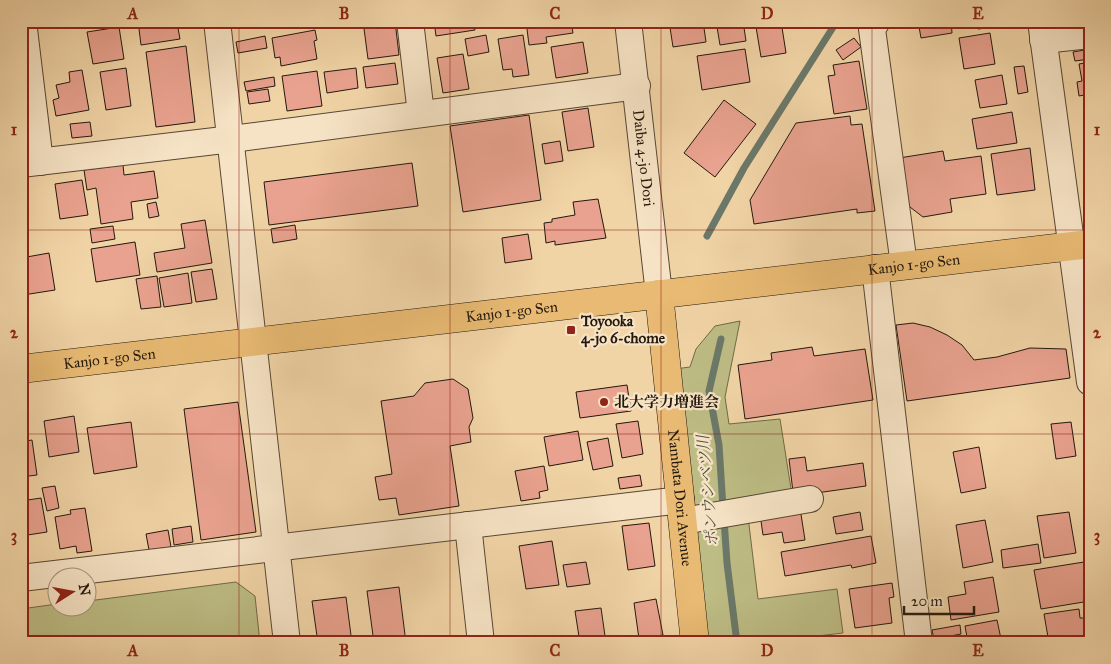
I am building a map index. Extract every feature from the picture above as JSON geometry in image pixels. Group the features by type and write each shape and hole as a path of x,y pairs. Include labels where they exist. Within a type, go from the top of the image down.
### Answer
{"main road":[{"name":"Kanjo 1-go Sen","path":"21,369 1080,245"},
{"name":"Nambata Dori Avenue","path":"659,294 695,643"}],"street":[{"path":"23,21 31,163 232,139 637,86"},
{"path":"217,21 232,139 287,643"},
{"path":"410,21 421,114"},
{"name":"Daiba 4-jo Dori","path":"628,21 637,86 659,294"},
{"path":"876,21 872,29 904,265"},
{"path":"1090,35 1042,31 1080,245 1090,382"},
{"path":"875,268 919,643"},
{"path":"21,578 468,525 682,511 727,514 810,499"},
{"path":"468,525 481,643"}],"shaded area":[{"path":"740,321 725,397 729,424 780,419 792,495 746,500 758,599 837,589 843,633 775,641 775,643 695,643 667,370 690,367 696,349 715,326"},
{"path":"236,582 255,596 260,643 21,643 21,609 48,605 48,616 98,616 98,600"}],"building":[{"path":"138,21 183,21 184,28 178,28 180,39 141,45"},
{"path":"363,21 395,21 399,55 368,59"},
{"path":"434,21 474,21 475,30 436,36"},
{"path":"493,21 522,21 522,23 494,27"},
{"path":"526,21 571,21 573,33 546,37 547,43 529,45"},
{"path":"669,21 703,21 706,42 673,47"},
{"path":"716,21 743,21 746,41 720,45"},
{"path":"755,21 781,21 786,53 761,57"},
{"path":"918,21 951,21 952,33 921,38"},
{"path":"977,21 1009,21 1009,25 978,29"},
{"path":"119,27 124,59 93,64 87,32"},
{"path":"315,30 317,40 314,41 317,59 281,66 280,57 275,58 272,38"},
{"path":"990,33 995,64 964,69 959,38"},
{"path":"486,35 489,52 468,56 465,39"},
{"path":"523,35 529,75 513,77 512,69 503,70 498,39"},
{"path":"265,36 267,48 238,53 236,42"},
{"path":"854,38 861,47 843,60 836,50"},
{"path":"583,42 588,73 556,78 551,47"},
{"path":"186,46 195,122 156,127 146,52"},
{"path":"745,49 750,82 702,90 697,56"},
{"path":"1090,49 1090,59 1075,61 1073,52"},
{"path":"463,54 469,89 443,93 437,58"},
{"path":"859,61 867,109 834,114 828,76 835,75 833,65"},
{"path":"1090,62 1090,94 1079,96 1077,82 1082,81 1079,64"},
{"path":"395,63 398,84 366,88 363,67"},
{"path":"1024,66 1028,92 1018,94 1014,67"},
{"path":"126,68 131,106 106,110 100,72"},
{"path":"356,68 358,88 327,93 324,72"},
{"path":"82,70 89,110 56,116 53,100 59,98 56,85 70,82 69,72"},
{"path":"317,71 322,106 287,111 282,76"},
{"path":"1002,75 1007,104 980,108 975,80"},
{"path":"274,77 275,86 246,91 244,82"},
{"path":"268,89 270,101 249,104 247,92"},
{"path":"724,100 756,124 715,177 684,153"},
{"path":"588,108 594,147 568,151 562,112"},
{"path":"1012,112 1017,143 977,149 972,119"},
{"path":"529,115 541,200 463,212 450,126"},
{"path":"850,116 851,125 862,124 875,211 857,213 857,209 754,224 750,200 796,123"},
{"path":"90,122 92,136 72,138 70,124"},
{"path":"560,141 563,161 545,164 542,144"},
{"path":"1030,148 1035,190 997,195 991,154"},
{"path":"943,151 945,161 981,156 986,194 950,199 952,212 923,217 906,204 899,158"},
{"path":"412,163 418,206 269,225 264,182"},
{"path":"123,165 124,175 154,171 158,198 131,202 133,219 101,224 96,188 87,190 84,170"},
{"path":"82,180 88,215 60,219 55,184"},
{"path":"598,199 606,238 555,245 555,241 546,243 544,223 552,222 552,219 575,215 573,202"},
{"path":"156,202 159,216 149,218 147,204"},
{"path":"205,220 212,263 157,272 154,253 185,248 181,224"},
{"path":"295,225 297,239 273,243 271,229"},
{"path":"113,226 115,239 92,243 90,229"},
{"path":"528,234 532,259 505,263 502,238"},
{"path":"135,242 140,275 96,282 91,249"},
{"path":"49,253 55,290 23,295 21,258"},
{"path":"212,269 217,299 196,302 191,272"},
{"path":"188,273 192,303 164,307 159,278"},
{"path":"157,276 161,307 141,309 136,279"},
{"path":"913,323 930,327 947,335 962,345 974,360 997,357 1030,348 1066,349 1070,378 907,401 896,325"},
{"path":"812,347 814,356 865,349 873,400 745,419 738,365 772,360 771,353"},
{"path":"453,379 468,389 473,418 469,427 471,442 450,446 459,506 399,515 396,498 379,500 375,477 392,474 381,401 414,396 425,383"},
{"name":"北大学力増進会","path":"627,385 631,411 580,418 576,392"},
{"path":"238,402 256,532 201,540 184,409"},
{"path":"74,416 79,452 49,457 44,421"},
{"path":"638,421 643,454 622,458 616,424"},
{"path":"131,422 137,467 94,474 87,428"},
{"path":"1071,422 1076,456 1056,459 1051,424"},
{"path":"578,431 583,460 549,466 544,437"},
{"path":"608,438 613,466 593,470 587,442"},
{"path":"32,440 37,475 21,477 21,442"},
{"path":"979,447 986,488 961,493 953,452"},
{"path":"805,457 807,471 863,463 866,486 809,494 793,492 789,459"},
{"path":"544,466 548,490 539,492 540,498 521,501 515,471"},
{"path":"640,475 642,486 620,489 618,478"},
{"path":"55,486 59,508 47,511 42,488"},
{"path":"41,498 47,532 21,536 21,501"},
{"path":"85,508 92,551 77,553 76,546 60,549 55,517 71,514 70,510"},
{"path":"800,508 805,540 784,543 782,532 763,535 760,514"},
{"path":"860,512 863,530 836,534 833,517"},
{"path":"1069,512 1076,553 1044,558 1037,516"},
{"path":"985,520 993,562 963,568 956,525"},
{"path":"649,523 655,566 628,570 622,526"},
{"path":"191,526 193,542 174,545 172,529"},
{"path":"168,530 171,547 149,550 146,534"},
{"path":"871,536 876,563 852,568 851,565 785,576 781,552"},
{"path":"552,541 559,585 526,589 519,546"},
{"path":"1038,544 1041,563 1003,568 1001,550"},
{"path":"586,562 590,584 567,587 563,565"},
{"path":"1084,562 1090,601 1041,609 1034,570"},
{"path":"993,577 999,612 951,620 948,597 966,594 964,582"},
{"path":"892,583 894,597 889,598 892,623 855,628 849,589"},
{"path":"399,587 406,643 374,643 367,591"},
{"path":"346,597 352,643 318,643 312,601"},
{"path":"656,599 663,635 639,639 634,603"},
{"path":"601,608 606,643 580,643 575,611"},
{"path":"1079,609 1080,618 1085,618 1088,639 1083,640 1084,643 1049,643 1044,614"},
{"path":"997,620 1001,639 996,640 996,643 968,643 965,626"},
{"path":"960,625 961,634 934,639 932,630"},
{"path":"882,638 883,643 862,643 862,641"}],"waterway":[{"name":"ポンウシベツ川","path":"707,236 744,168 837,21"},
{"name":"ポンウシベツ川","path":"721,339 709,391 719,445 723,508"},
{"name":"ポンウシベツ川","path":"724,519 727,563 737,643"}],"place":[{"name":"Toyooka 4-jo 6-chome","path":"571,330"},
{"name":"北大学力増進会","path":"604,402"}]}
